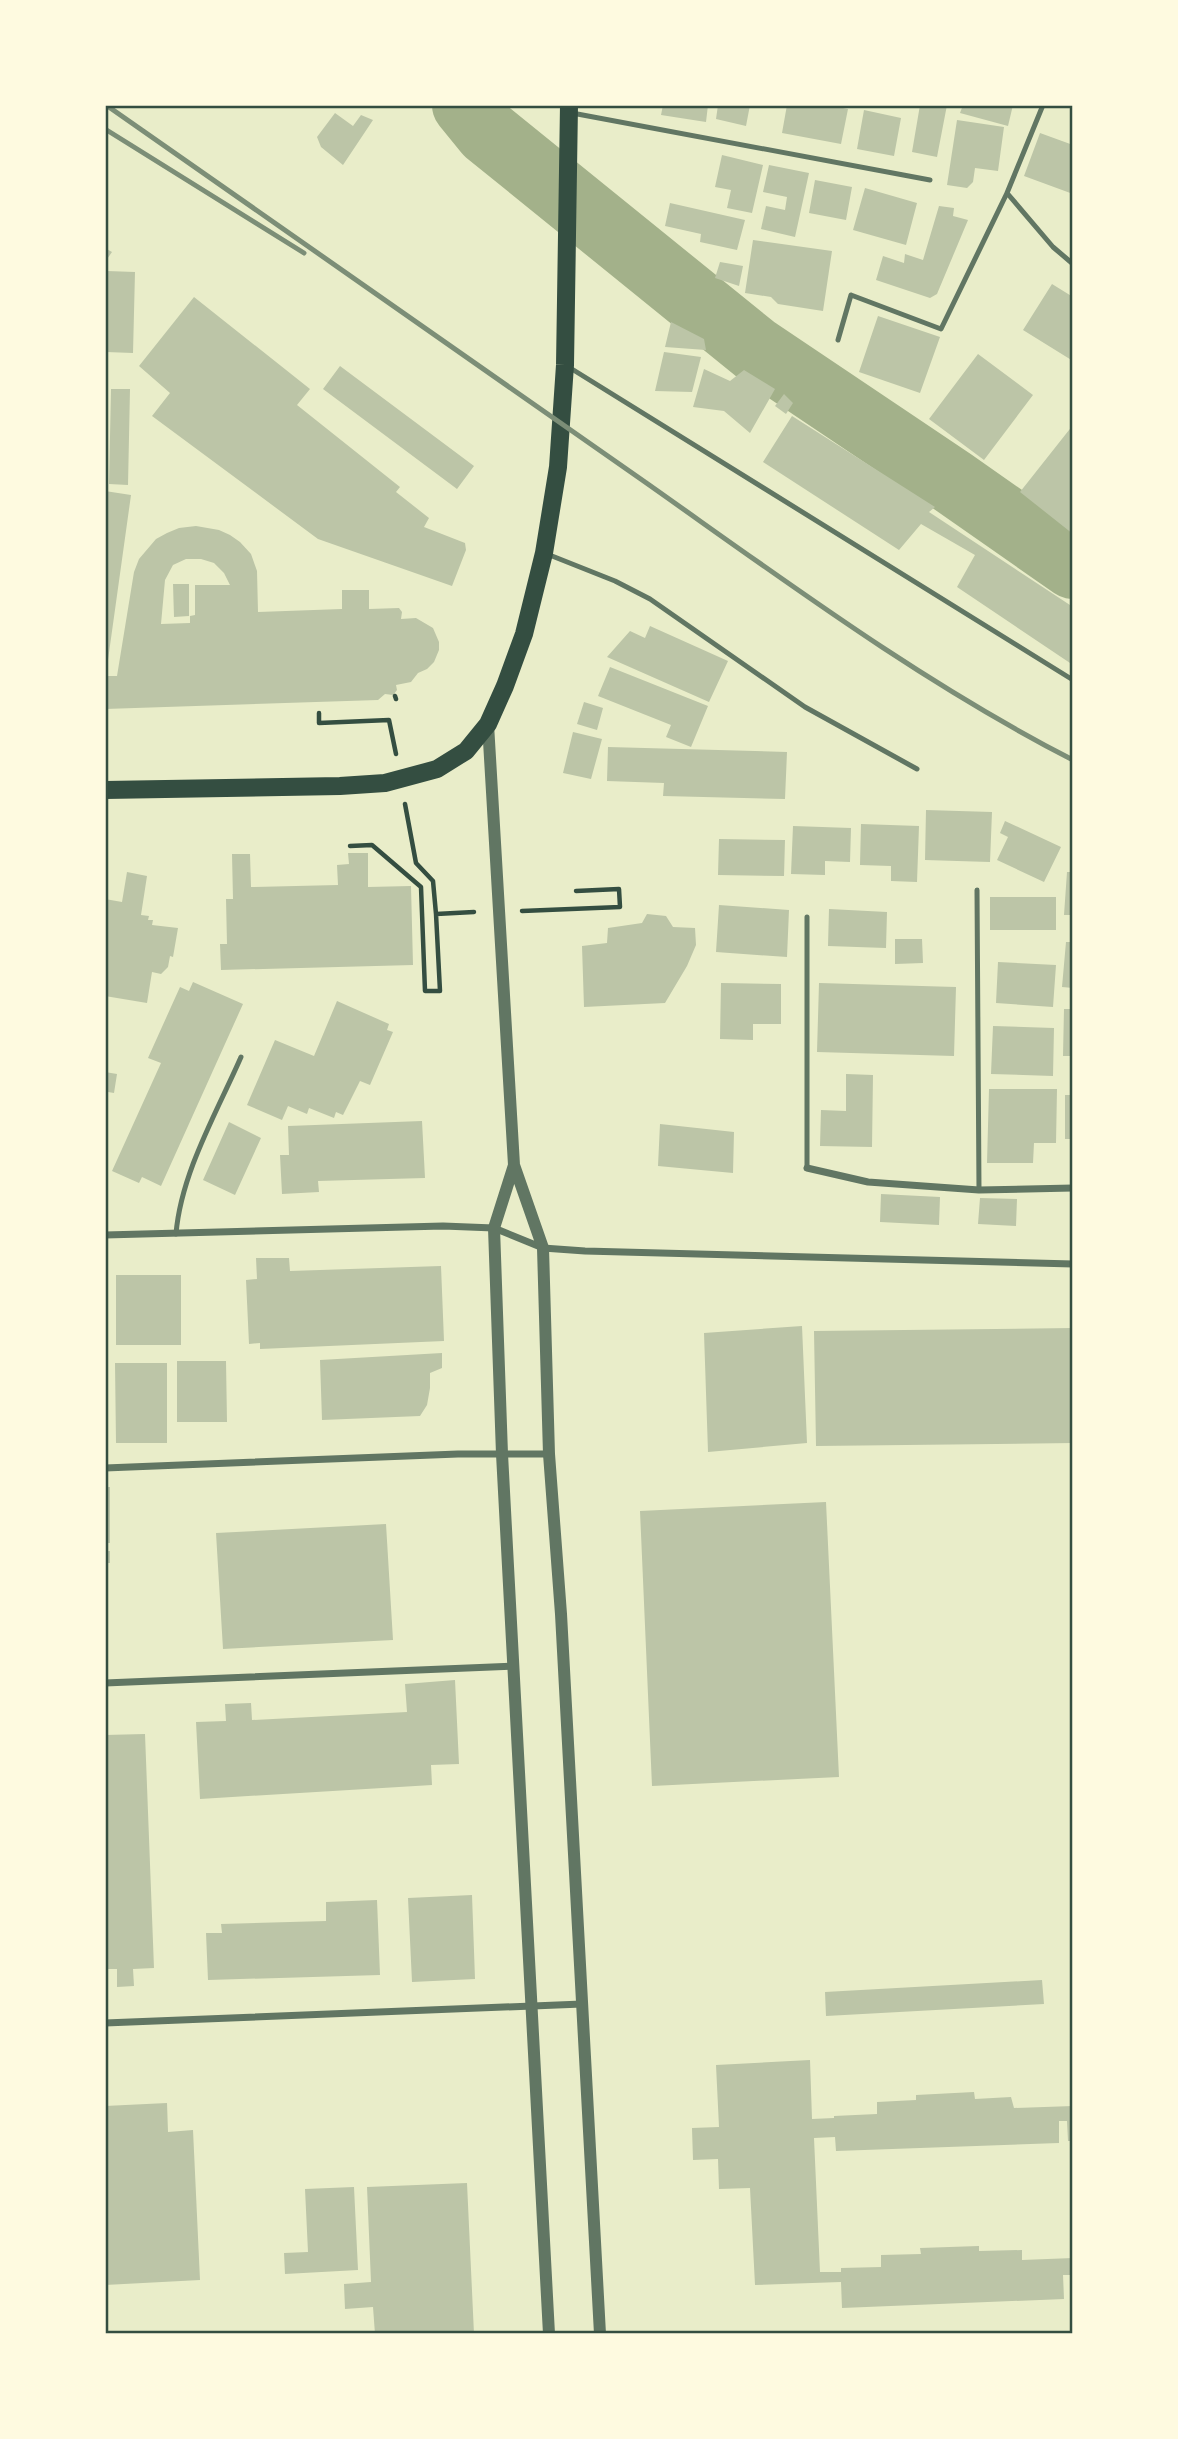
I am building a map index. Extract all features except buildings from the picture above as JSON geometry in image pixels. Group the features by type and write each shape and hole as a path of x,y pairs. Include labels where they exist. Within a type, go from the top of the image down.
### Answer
{"main road":[{"path":"105,790 385,783 437,769 466,751 488,724 524,634 544,553 558,467 565,365 569,109"}],"street":[{"path":"488,724 514,1165 543,1248 549,1454 561,1614 600,2334"},
{"path":"514,1165 494,1228 502,1454 549,2334"},
{"path":"807,1168 869,1182 979,1190 1073,1188"},
{"path":"105,1235 443,1226 494,1228 543,1248 1073,1264"},
{"path":"105,1468 549,1454"},
{"path":"105,1683 514,1667"},
{"path":"105,2023 582,2004"}],"lane":[{"path":"838,340 851,295 941,329 1007,193 1043,105"},
{"path":"569,109 930,180"},
{"path":"1007,193 1053,247 1073,264"},
{"path":"565,365 1073,680"},
{"path":"544,553 650,599 804,707 917,769"},
{"path":"976,890 979,1190"},
{"path":"807,917 807,1168"},
{"path":"176,1234 177,1213 186,1184 241,1057"}],"path":[{"path":"319,713 319,723 386,720 397,759"},
{"path":"350,846 372,845 421,887 425,991 440,990 433,881 416,863 404,798"},
{"path":"517,911 620,907 619,888 576,891"},
{"path":"436,916 477,912"}],"waterway":[{"path":"465,105 487,132 755,349 1073,566"}],"railway":[{"path":"106,105 907,664 1073,760"},
{"path":"105,129 304,253"}]}
